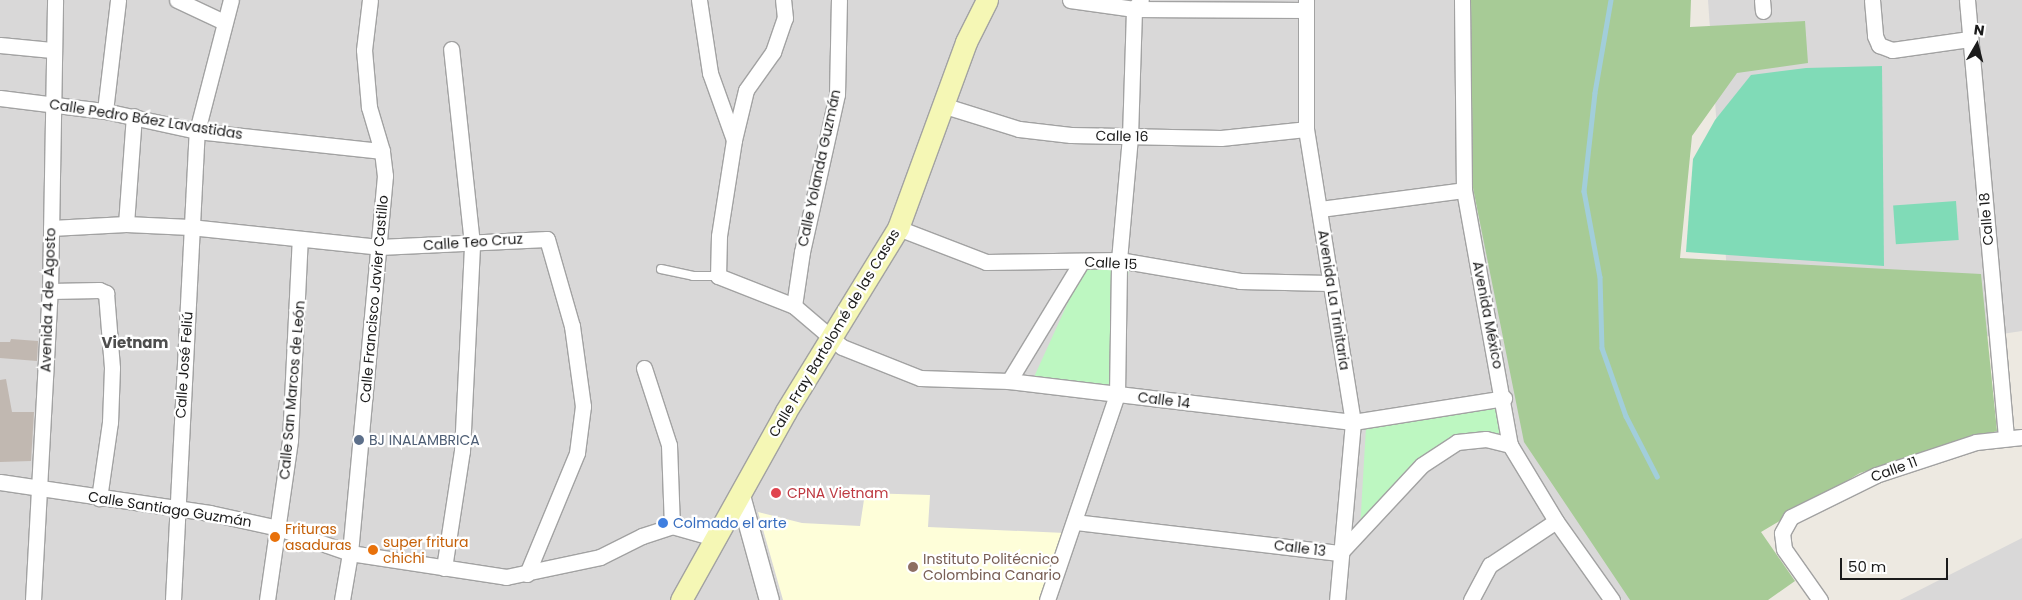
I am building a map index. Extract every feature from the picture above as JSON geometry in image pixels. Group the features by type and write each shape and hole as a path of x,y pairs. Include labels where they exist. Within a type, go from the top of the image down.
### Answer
{"main road":[{"name":"Calle Fray Bartolomé de las Casas","path":"681,600 714,538 898,228 966,42 987,0"}],"street":[{"name":"Avenida 4 de Agosto","path":"33,600 41,488 50,291 52,50 55,0"},
{"path":"105,111 118,0"},
{"path":"176,0 224,22"},
{"name":"Calle José Feliú","path":"173,600 190,227 197,131 230,0"},
{"name":"Calle Francisco Javier Castillo","path":"342,600 350,553 385,176 382,150 369,107 364,50 370,0"},
{"path":"699,0 710,73 734,140"},
{"path":"718,276 719,236 734,140 746,90 773,52 785,18 783,0"},
{"name":"Calle Yolanda Guzmán","path":"794,306 802,252 837,94 839,0"},
{"path":"1070,0 1138,4 1306,5"},
{"name":"Avenida México","path":"1462,0 1464,190 1504,398 1510,445 1556,521 1612,600"},
{"path":"1872,0 1875,36 1879,45 1892,50 1970,39"},
{"name":"Calle 18","path":"1967,0 2006,438"},
{"path":"1047,600 1117,394 1119,260 1130,137 1138,4"},
{"name":"Avenida La Trinitaria","path":"1306,5 1306,129 1320,209 1329,283 1354,422 1336,600"},
{"path":"0,45 52,50"},
{"path":"444,568 462,451 472,244 451,50"},
{"name":"Calle Pedro Báez Lavastidas","path":"0,98 105,111 197,131 382,150"},
{"name":"Calle 16","path":"942,105 1019,129 1071,135 1221,138 1306,129"},
{"path":"126,224 134,116"},
{"path":"1320,209 1464,190"},
{"name":"Calle Teo Cruz","path":"51,228 126,224 190,227 379,246 472,244 547,239 572,326 583,406 577,453 527,574"},
{"name":"Calle 15","path":"898,228 978,260 1119,260 1240,281 1329,283"},
{"name":"Calle San Marcos de León","path":"266,600 290,440 300,239"},
{"path":"1009,381 1082,261"},
{"name":"Calle 14","path":"718,276 794,306 853,352 912,376 1009,381 1354,422 1504,398"},
{"path":"50,291 99,290 106,293 112,368 110,422 99,498"},
{"path":"644,368 669,445 672,526 714,538"},
{"name":"Calle 11","path":"1820,600 1784,549 1782,533 1791,517 1876,474 1976,442 2022,437"},
{"name":"Calle 13","path":"1075,522 1340,553 1422,465 1457,442 1486,439 1510,445"},
{"name":"Calle Santiago Guzmán","path":"0,482 177,509 278,528 350,553 506,578 600,558 642,536 672,526"},
{"path":"740,495 769,600"},
{"path":"1472,600 1490,565 1556,521"}],"lane":[{"path":"661,269 693,276 718,276"}],"shaded area":[{"path":"0,0 1470,0 1488,97 1743,600 0,600"},
{"path":"1708,0 2022,0 2022,331 1734,374"},
{"name":"Instituto Politécnico Colombina Canario","path":"865,493 930,495 928,527 1065,533 1042,600 783,600 758,512 802,523 860,526"},
{"path":"2022,538 2022,600 1900,600"}],"green space":[{"path":"1471,0 1691,0 1690,27 1805,21 1808,63 1737,73 1692,136 1680,258 1981,274 1997,431 1860,473 1761,532 1795,581 1768,600 1630,600 1524,442 1473,188"},
{"path":"1882,66 1884,266 1686,252 1693,159 1715,120 1751,75 1806,68"},
{"path":"1956,201 1959,240 1896,244 1893,205"},
{"path":"1129,264 1120,389 1034,377 1085,265"},
{"path":"1502,403 1515,442 1486,435 1420,462 1359,546 1366,427"}],"building":[{"path":"11,339 38,341 37,361 0,358 0,342 10,342"},
{"path":"6,379 12,412 34,412 31,461 0,462 0,380"}],"waterway":[{"path":"1611,0 1595,93 1584,191 1600,277 1602,348 1626,416 1657,476"}],"place":[{"name":"BJ INALAMBRICA","path":"359,440"},
{"name":"CPNA Vietnam","path":"776,493"},
{"name":"Colmado el arte","path":"663,523"},
{"name":"Frituras asaduras","path":"275,537"},
{"name":"super fritura chichi","path":"373,550"},
{"name":"Instituto Politécnico Colombina Canario","path":"913,567"}],"district":[{"name":"Vietnam","path":"135,343"}]}
